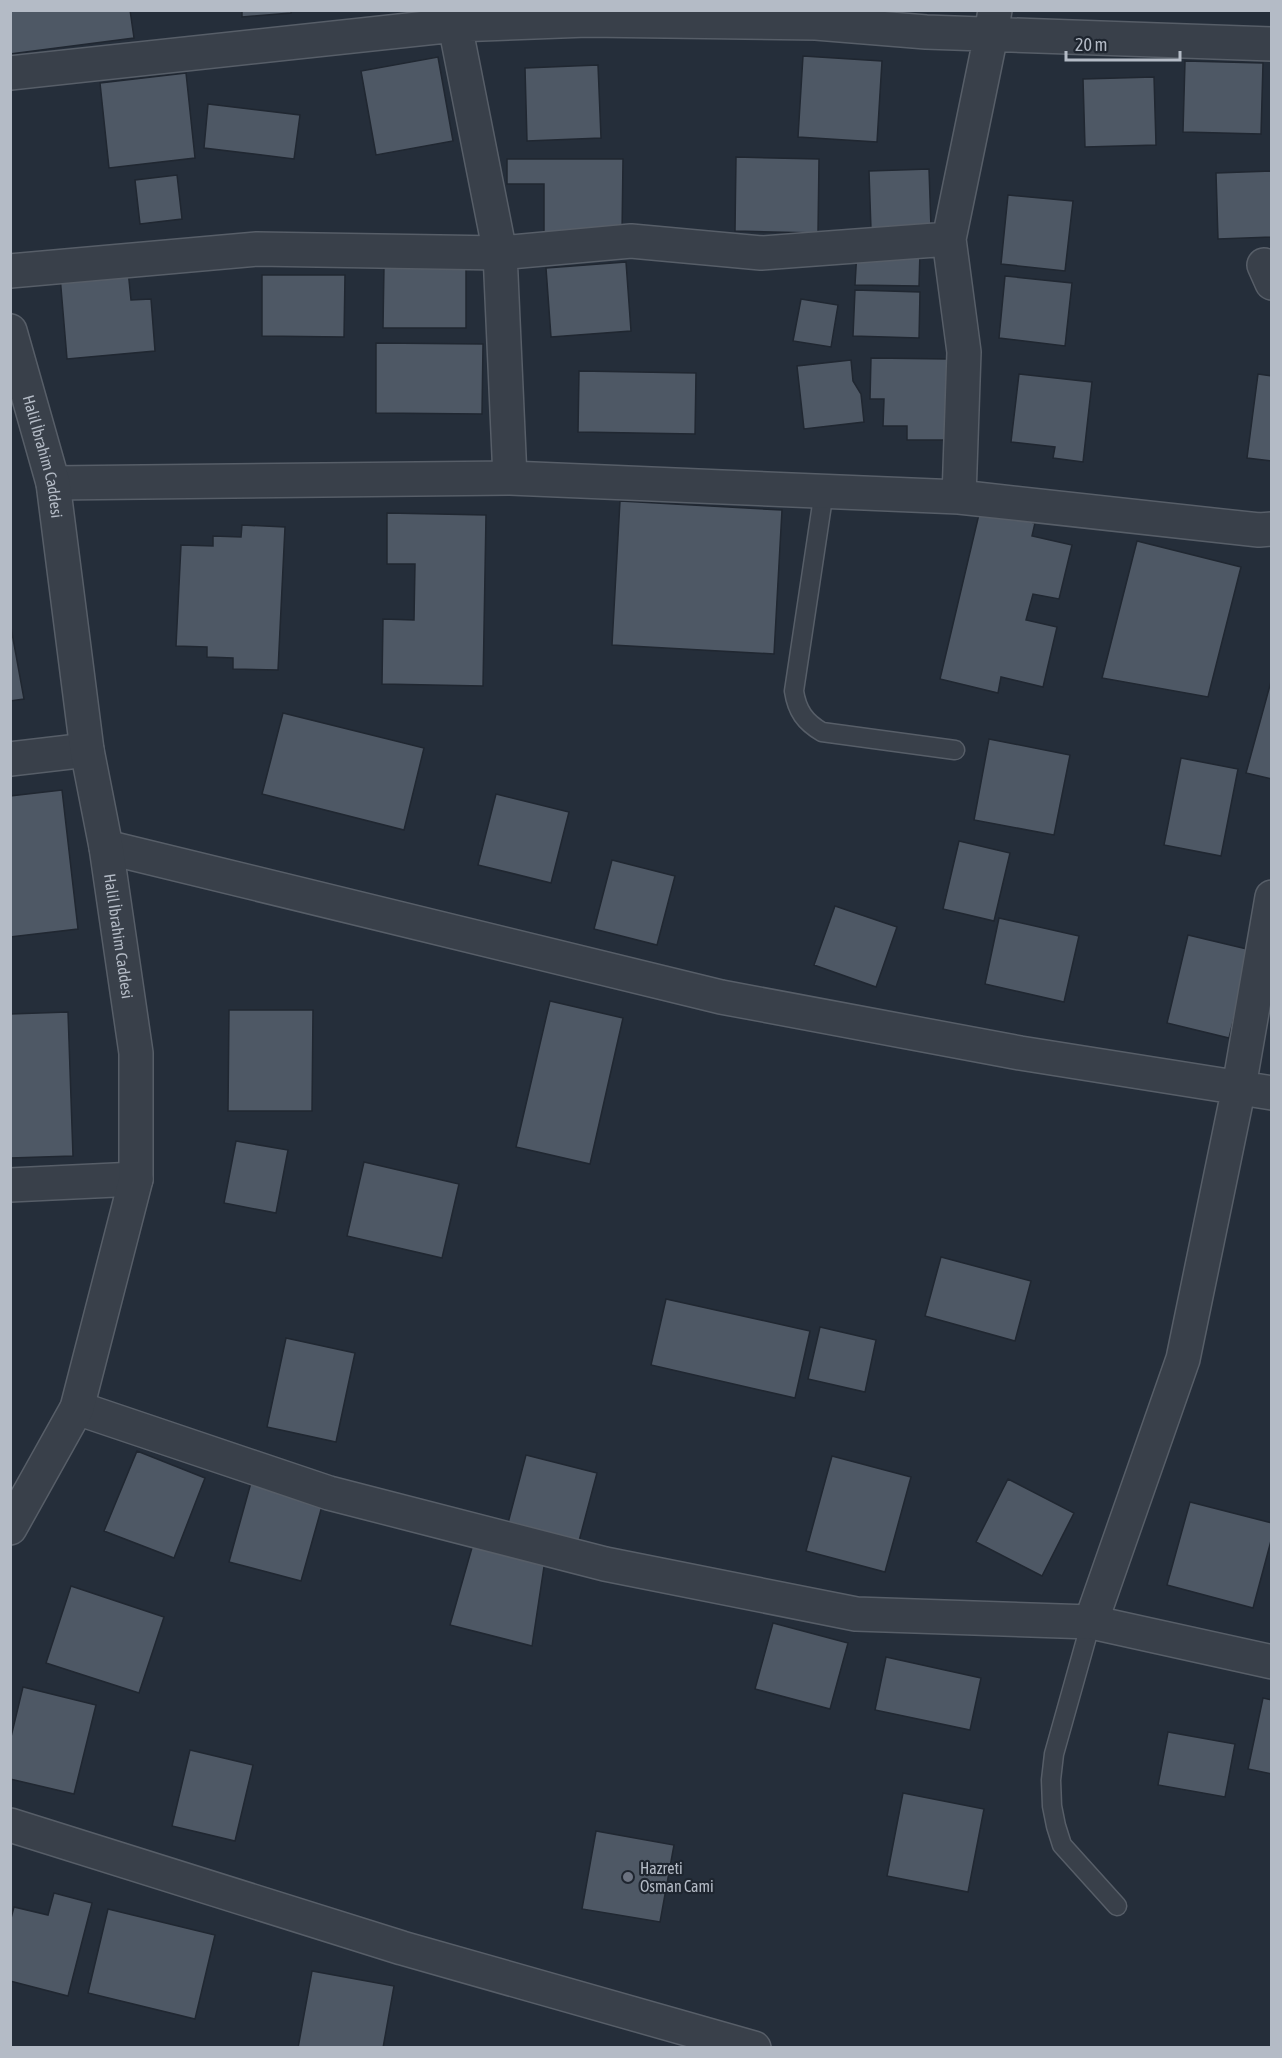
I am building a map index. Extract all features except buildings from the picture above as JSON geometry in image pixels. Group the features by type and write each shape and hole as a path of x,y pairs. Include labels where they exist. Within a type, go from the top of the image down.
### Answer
{"street":[{"path":"453,18 500,253 510,478"},
{"path":"10,73 453,18 793,23 993,23 1272,44"},
{"path":"959,497 964,352 949,239 993,23"},
{"path":"10,271 257,249 500,253 631,241 761,253 949,239"},
{"name":"Halil İbrahim Caddesi","path":"10,332 53,483 87,750 106,848 136,1053 136,1179 77,1408 10,1528"},
{"path":"53,483 510,478 959,497 1260,530 1272,529"},
{"path":"10,759 87,750"},
{"path":"106,848 721,997 1020,1053 1272,1093"},
{"path":"1091,1622 1183,1359 1239,1087 1272,897"},
{"path":"10,1185 136,1179"},
{"path":"77,1408 329,1493 604,1564 856,1614 1091,1622 1272,1662"},
{"path":"10,1825 402,1947 754,2048"}],"lane":[{"path":"824,491 795,680 794,692 800,713 809,724 822,732 955,750"},
{"path":"1091,1622 1054,1754 1051,1780 1052,1806 1062,1845 1118,1906"}],"place":[{"name":"Hazreti Osman Cami","path":"628,1877"}]}
